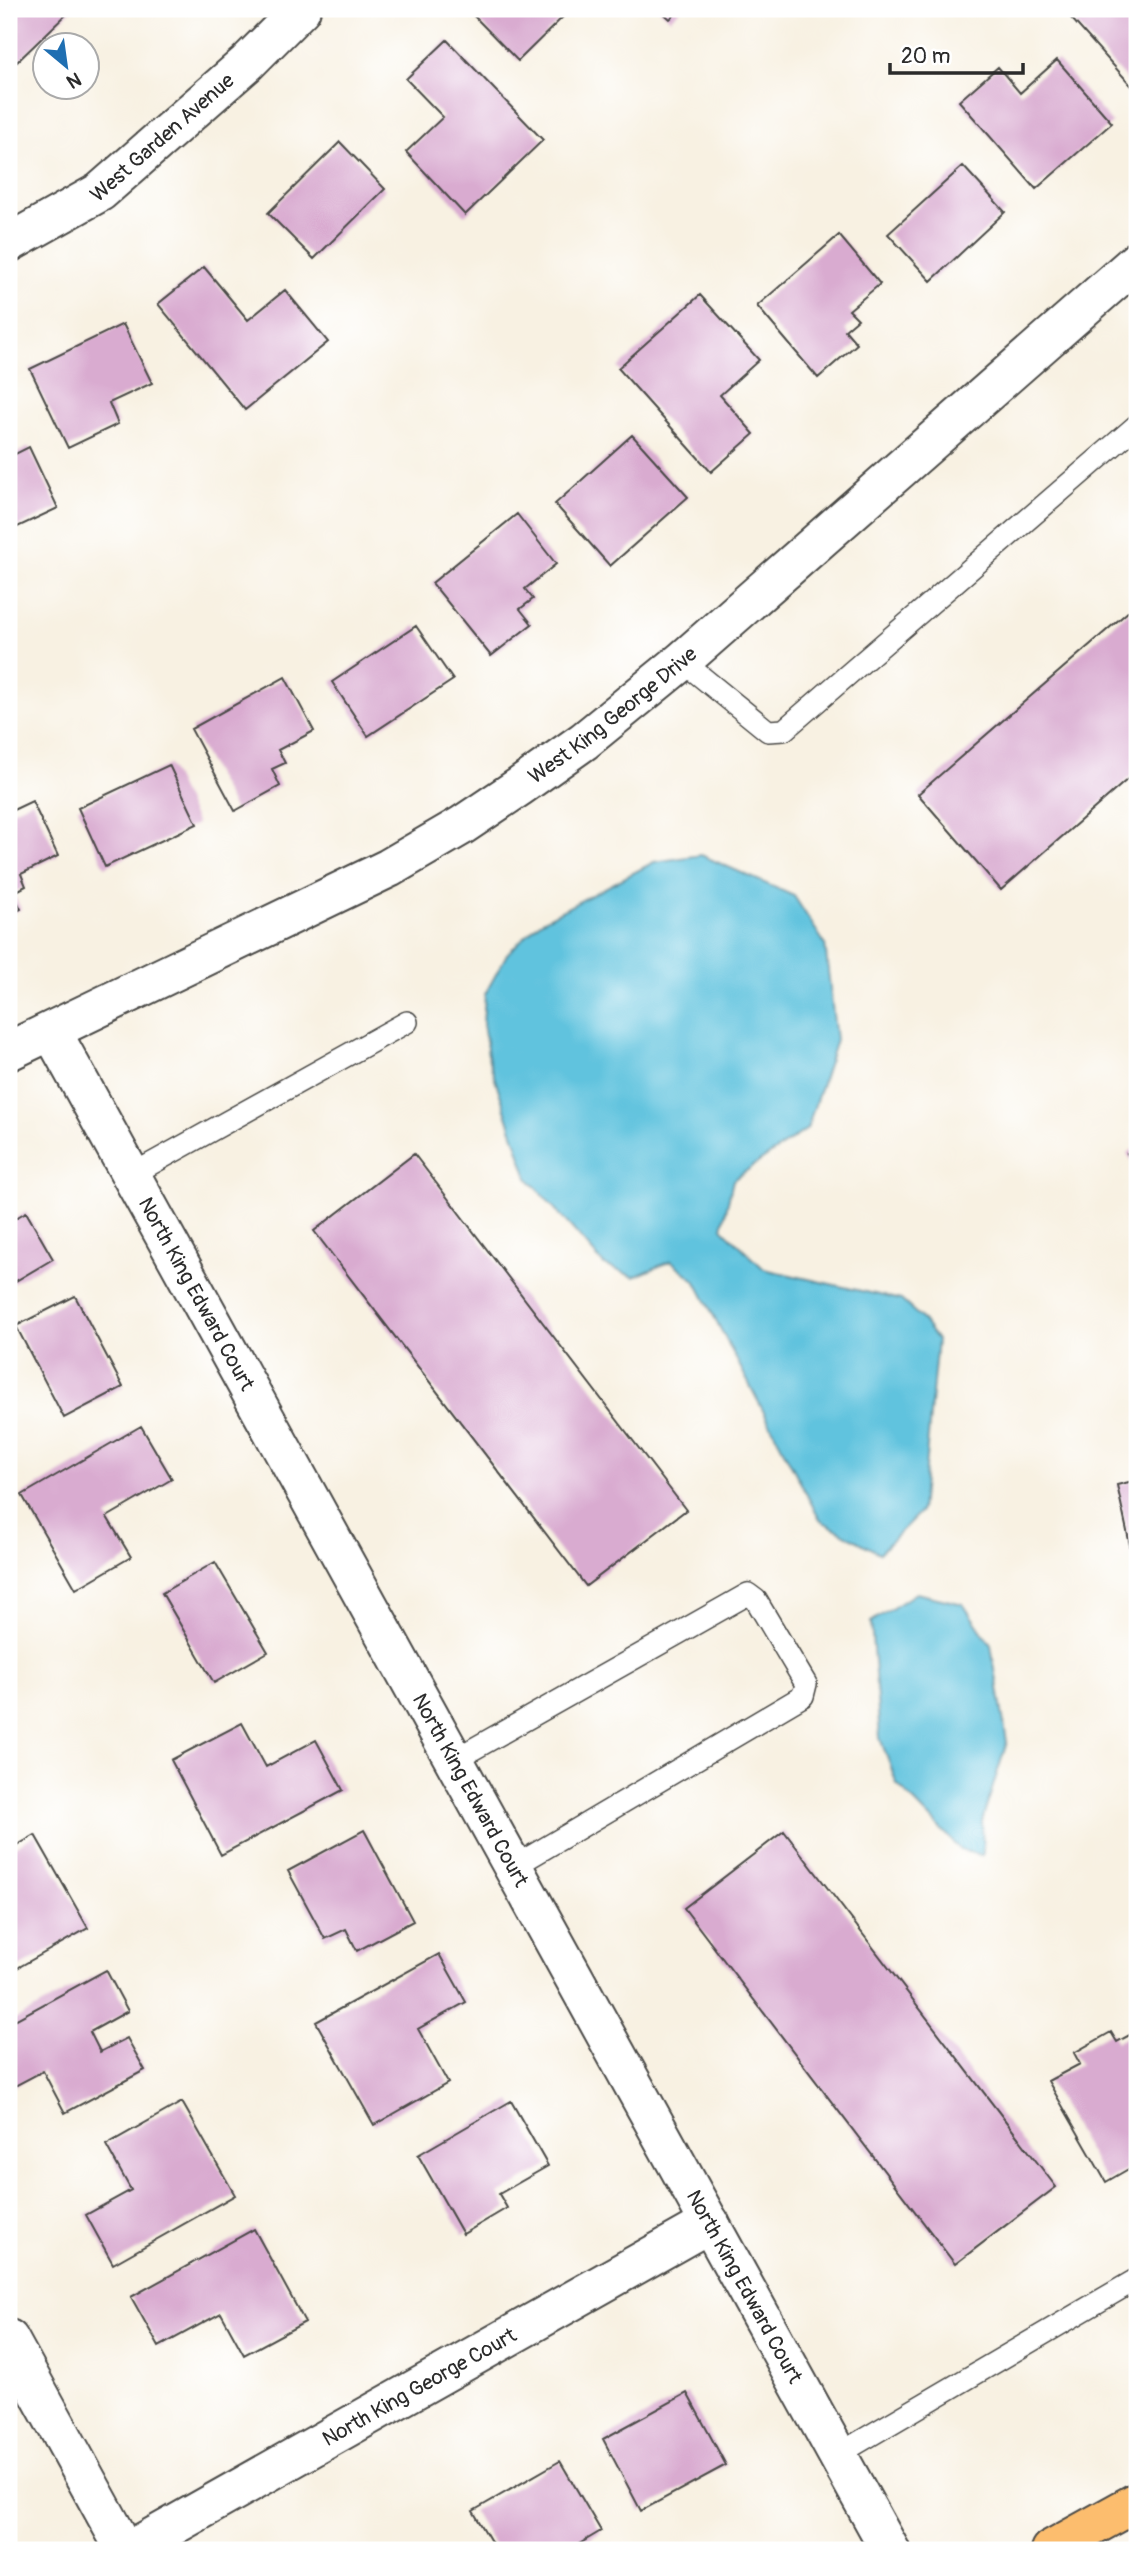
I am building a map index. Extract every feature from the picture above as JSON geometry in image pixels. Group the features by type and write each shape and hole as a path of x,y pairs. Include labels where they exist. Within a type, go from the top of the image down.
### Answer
{"main road":[{"path":"1050,2550 1137,2502"}],"street":[{"name":"West Garden Avenue","path":"9,243 100,192 247,63 301,9"},
{"name":"West King George Drive","path":"9,1051 389,868 461,826 584,741 682,661 1137,261"},
{"name":"North King Edward Court","path":"52,1032 890,2550"},
{"name":"North King George Court","path":"130,2550 710,2223"},
{"path":"9,2339 125,2550"}],"lane":[{"path":"682,661 768,731 784,730 1137,425"},
{"path":"131,1175 407,1022"},
{"path":"454,1760 748,1594 756,1600 806,1684 803,1696 513,1867"},
{"path":"837,2455 1137,2279"}],"water":[{"path":"701,855 794,896 825,944 836,1040 807,1129 733,1180 722,1228 764,1269 901,1300 920,1317 937,1340 921,1511 879,1553 820,1520 695,1280 671,1261 634,1277 604,1265 528,1178 489,1061 483,1024 485,994 507,954 540,922 654,862"},
{"path":"916,1593 963,1604 991,1645 1007,1742 982,1821 983,1856 961,1850 897,1784 880,1738 871,1622"}],"building":[{"path":"9,9 72,9 48,32 32,32 32,48 17,62 9,53"},
{"path":"478,9 571,9 518,61 472,14"},
{"path":"659,9 681,9 670,19"},
{"path":"1063,9 1137,9 1137,92"},
{"path":"447,40 543,140 465,215 406,152 443,117 406,79"},
{"path":"1057,60 1112,123 1036,189 959,101 998,67 1020,93"},
{"path":"340,142 385,189 314,259 268,213"},
{"path":"963,166 1005,212 931,281 888,234"},
{"path":"839,235 880,284 849,310 858,319 845,330 857,344 818,378 757,306"},
{"path":"204,267 248,320 285,290 328,342 245,410 158,304"},
{"path":"700,295 759,360 720,395 754,434 711,472 618,368"},
{"path":"123,324 152,383 109,403 118,424 68,448 30,369"},
{"path":"632,435 688,497 610,566 555,504"},
{"path":"29,447 58,508 9,531 9,457"},
{"path":"517,514 556,564 525,589 533,599 520,609 532,624 491,656 432,583"},
{"path":"1137,604 1137,771 1001,890 918,794"},
{"path":"416,626 453,680 368,736 332,682"},
{"path":"285,677 314,731 278,750 285,763 272,769 280,786 235,811 191,729"},
{"path":"169,765 197,824 105,867 78,808"},
{"path":"32,801 58,856 21,874 26,886 13,893 21,909 9,915 9,812"},
{"path":"1137,1147 1137,1170 1127,1153"},
{"path":"414,1154 686,1510 586,1586 314,1231"},
{"path":"26,1212 53,1259 9,1285 9,1222"},
{"path":"75,1296 123,1387 64,1418 16,1326"},
{"path":"141,1426 172,1479 107,1517 131,1557 76,1589 22,1495"},
{"path":"1137,1480 1137,1573 1136,1573 1117,1485"},
{"path":"215,1562 268,1652 214,1683 162,1593"},
{"path":"242,1723 266,1767 316,1740 343,1790 221,1855 171,1760"},
{"path":"364,1830 413,1921 357,1951 346,1929 325,1939 288,1871"},
{"path":"784,1831 1056,2187 955,2264 684,1908"},
{"path":"35,1835 88,1928 12,1971 9,1966 9,1850"},
{"path":"439,1954 466,2002 418,2029 448,2083 374,2125 316,2022"},
{"path":"106,1970 128,2011 90,2032 100,2052 127,2038 145,2070 65,2113 43,2071 15,2086 9,2074 9,2023"},
{"path":"1137,2031 1137,2164 1106,2182 1048,2081 1080,2064 1074,2053 1111,2032 1117,2042"},
{"path":"511,2101 548,2166 499,2194 507,2208 463,2234 418,2155"},
{"path":"182,2102 235,2195 113,2264 86,2215 131,2190 106,2145"},
{"path":"254,2229 305,2322 244,2355 221,2313 159,2347 131,2297"},
{"path":"687,2393 726,2465 641,2511 603,2439"},
{"path":"560,2461 601,2531 569,2550 496,2550 473,2511"}]}
